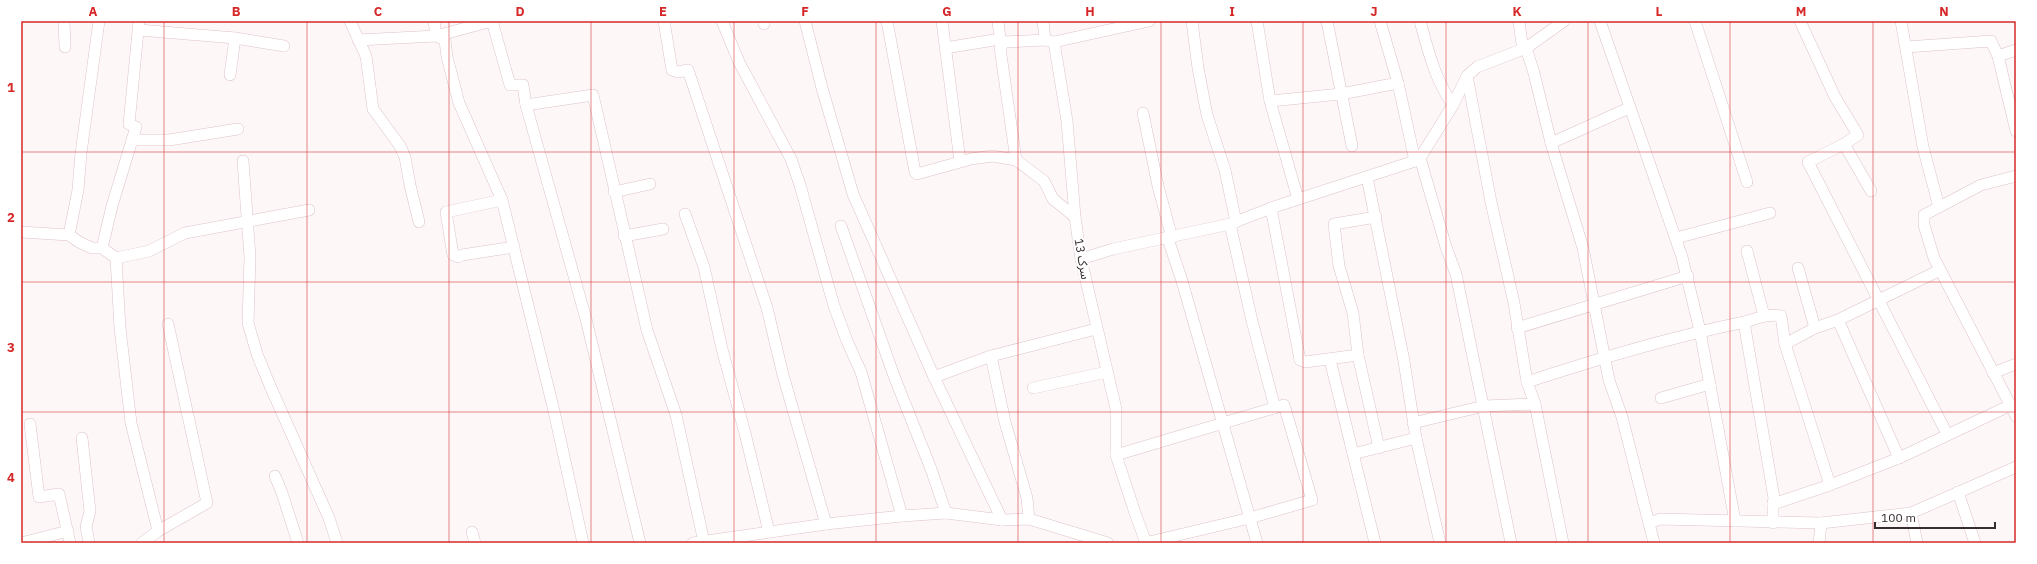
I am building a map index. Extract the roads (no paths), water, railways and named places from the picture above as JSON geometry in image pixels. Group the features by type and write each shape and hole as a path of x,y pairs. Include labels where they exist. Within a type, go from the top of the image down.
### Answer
{"street":[{"path":"64,21 65,47"},
{"path":"69,235 78,190 81,153 99,21"},
{"path":"350,21 366,56 374,109 406,157 410,185 419,222"},
{"path":"434,21 436,36"},
{"path":"358,40 436,36 493,21 510,85 523,85 526,105 586,319 640,543"},
{"path":"664,21 672,70 678,72 688,70 746,242 767,308 783,375 826,524"},
{"path":"722,21 739,62 790,159 798,179 834,306 847,341 861,372 902,516"},
{"path":"805,21 828,109 853,194 934,377 1002,520"},
{"path":"887,21 915,172 917,174 927,173 960,162 992,156 1016,160 1044,180 1053,199 1075,218"},
{"path":"942,21 960,162"},
{"path":"998,21 1002,41 1000,48 1016,160"},
{"name":"سرک 13","path":"1043,21 1050,41 1067,121 1075,218 1081,259 1096,329 1116,409 1116,454 1146,543"},
{"path":"946,48 1002,41 1050,41 1150,21"},
{"path":"1192,21 1198,68 1207,115 1225,170 1233,223 1252,321 1275,408"},
{"path":"1257,21 1270,101 1298,199"},
{"path":"1327,21 1352,146"},
{"path":"1380,21 1418,160 1456,274 1511,543"},
{"path":"1420,21 1432,63 1444,92 1453,105"},
{"path":"1519,21 1522,44 1526,48 1542,102 1551,143 1582,248 1609,380 1622,417 1654,543"},
{"path":"1081,259 1113,250 1233,223 1298,199 1418,160 1453,105 1467,76 1477,67 1526,48 1564,21"},
{"path":"1600,21 1626,92 1629,108 1657,180 1688,276 1710,384 1734,521"},
{"path":"1695,21 1747,182"},
{"path":"1800,21 1836,97 1858,135 1844,144 1808,162 1947,434"},
{"path":"1901,21 1923,147 1939,207"},
{"path":"102,248 112,206 136,127 128,124 139,25 284,46"},
{"path":"436,36 446,40 447,57 459,104 502,200 554,412 583,543"},
{"path":"230,75 235,38"},
{"path":"1906,47 1991,41 1998,56 2016,131"},
{"path":"1998,56 2016,50"},
{"path":"1467,76 1491,202 1514,303 1527,382 1535,404 1563,543"},
{"path":"1270,101 1341,94 1398,83"},
{"path":"526,105 593,95 624,236 647,330 676,415 704,542"},
{"path":"1551,143 1629,108"},
{"path":"1143,113 1170,238 1257,543"},
{"path":"132,140 169,140 238,129"},
{"path":"1844,144 1871,191"},
{"path":"243,161 248,222 250,292 248,323 265,374 329,518 337,543"},
{"path":"2016,176 1981,185 1924,215 1924,225 1940,270 2016,416"},
{"path":"1367,177 1404,361 1413,423 1440,543"},
{"path":"614,192 650,184"},
{"path":"502,200 446,212 453,256 458,257 462,255 514,247"},
{"path":"1272,208 1300,360 1305,362 1330,360 1358,355"},
{"path":"21,232 69,235 86,245 102,248 116,258 149,251 185,233 309,210"},
{"path":"1676,238 1770,213"},
{"path":"685,214 704,267 722,349 745,433 769,532"},
{"path":"1376,217 1334,224 1339,266 1353,313 1358,355 1379,448"},
{"path":"842,226 894,376 928,462 946,514"},
{"path":"624,236 663,228"},
{"path":"1747,251 1764,316"},
{"path":"116,258 120,328 131,423 158,531"},
{"path":"1798,268 1815,328"},
{"path":"1785,344 1815,328 1838,320 1878,299 1940,270"},
{"path":"1517,328 1688,276"},
{"path":"1527,382 1605,357 1700,331 1744,322 1771,314 1781,316 1785,344 1830,486"},
{"path":"1838,320 1899,458"},
{"path":"1744,322 1774,498 1772,504 1773,523"},
{"path":"142,543 158,531 207,503 168,324"},
{"path":"934,377 991,356 1096,329"},
{"path":"991,356 1005,422 1027,498 1029,519"},
{"path":"1330,360 1375,543"},
{"path":"1993,373 2016,364"},
{"path":"1033,388 1107,372"},
{"path":"1661,398 1710,384"},
{"path":"1413,423 1484,406 1535,404"},
{"path":"1116,454 1284,405 1312,500 1250,518 1146,543"},
{"path":"1772,504 1830,486 1899,458 2011,405"},
{"path":"30,424 39,497 59,494 70,543"},
{"path":"82,438 90,511 86,527 89,543"},
{"path":"1353,454 1416,438"},
{"path":"1650,523 1660,519 1820,523 1911,513 2016,467"},
{"path":"275,476 298,543"},
{"path":"1958,492 1975,543"},
{"path":"1911,513 1917,543"},
{"path":"693,543 826,524 902,516 946,514 1002,520 1029,519 1108,543"},
{"path":"1819,543 1820,523"},
{"path":"21,543 68,531"}]}
